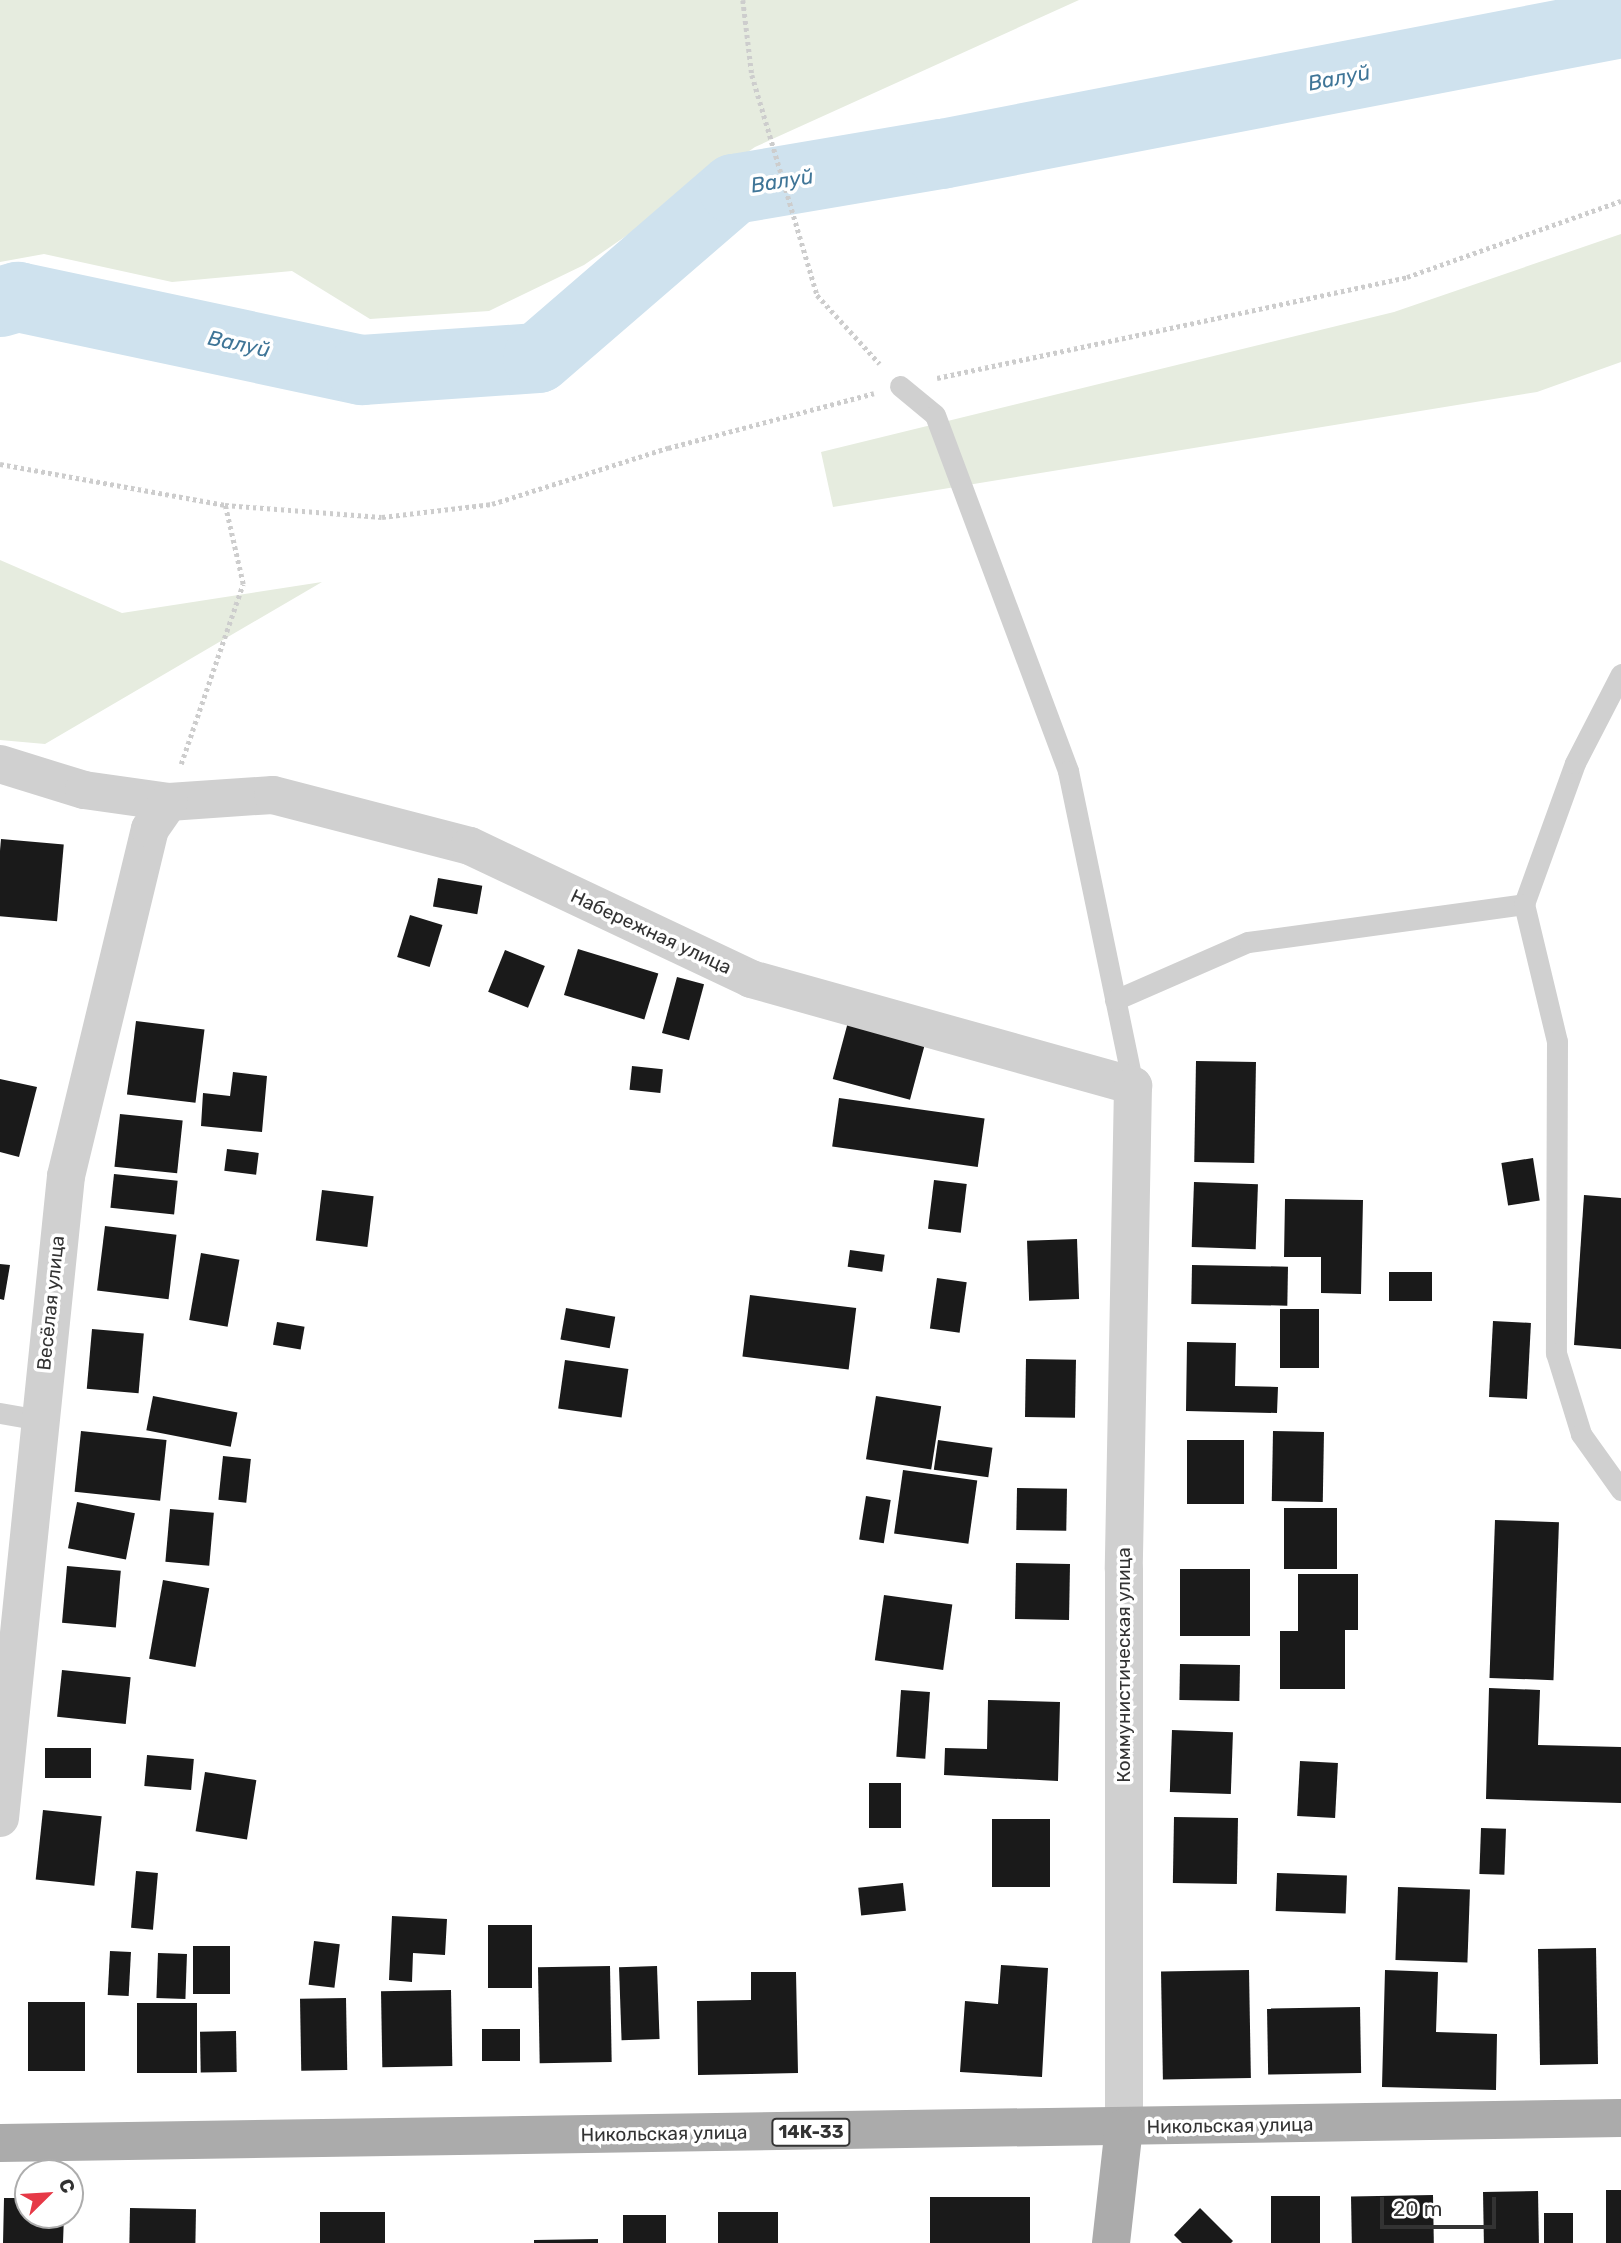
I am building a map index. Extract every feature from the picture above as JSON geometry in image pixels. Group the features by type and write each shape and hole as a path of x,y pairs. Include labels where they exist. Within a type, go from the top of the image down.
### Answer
{"main road":[{"name":"Никольская улица","path":"0,2143 1124,2128 1621,2118"},
{"name":"Коммунистическая улица","path":"1111,2243 1124,2128"}],"street":[{"name":"Набережная улица","path":"0,764 84,790 169,802 273,795 470,846 751,979 1133,1086"},
{"name":"Весёлая улица","path":"0,1818 38,1420 66,1175 150,829 169,802"},
{"name":"Коммунистическая улица","path":"1124,2128 1124,1569 1133,1086"}],"lane":[{"path":"900,386 935,415 1068,771 1133,1086"},
{"path":"1621,674 1575,764 1524,904 1557,1041 1556,1353 1581,1434 1621,1490"},
{"path":"1115,1000 1248,942 1524,904"},
{"path":"0,1413 38,1420"}],"path":[{"path":"743,0 752,75 817,295 900,386"},
{"path":"0,464 225,505 382,517 492,504 668,448 900,386 1407,276 1621,201"},
{"path":"169,802 243,584 225,505"}],"shaded area":[{"path":"0,0 1079,0 755,147 584,265 489,311 370,319 292,271 172,282 44,254 0,262"},
{"path":"1621,234 1621,362 1537,392 833,507 821,452 1394,312"},
{"path":"0,560 122,613 322,582 45,744 0,740"}],"building":[{"path":"1,839 64,844 57,921 0,916"},
{"path":"438,878 482,886 477,914 433,907"},
{"path":"410,915 443,925 430,967 397,957"},
{"path":"578,949 658,974 644,1019 564,995"},
{"path":"505,950 545,966 528,1008 488,992"},
{"path":"677,977 704,984 689,1040 662,1033"},
{"path":"136,1021 204,1029 195,1103 127,1094"},
{"path":"848,1022 925,1043 910,1100 833,1079"},
{"path":"1196,1061 1256,1062 1254,1163 1194,1162"},
{"path":"632,1066 663,1069 660,1093 629,1090"},
{"path":"233,1072 267,1076 262,1132 201,1126 203,1093 230,1096"},
{"path":"0,1079 37,1087 19,1157 0,1152"},
{"path":"839,1098 985,1118 978,1167 832,1147"},
{"path":"120,1114 183,1121 177,1173 114,1167"},
{"path":"227,1149 259,1153 256,1175 224,1171"},
{"path":"1533,1158 1540,1200 1508,1205 1501,1163"},
{"path":"114,1174 178,1181 174,1215 110,1208"},
{"path":"934,1180 967,1184 961,1233 928,1229"},
{"path":"1194,1182 1258,1184 1256,1249 1192,1247"},
{"path":"322,1190 374,1196 367,1247 316,1241"},
{"path":"1584,1195 1621,1198 1621,1349 1574,1345"},
{"path":"1285,1199 1363,1200 1361,1294 1321,1293 1321,1257 1284,1257"},
{"path":"105,1226 176,1235 169,1299 97,1291"},
{"path":"1077,1239 1079,1299 1029,1301 1027,1241"},
{"path":"850,1250 885,1255 882,1272 848,1267"},
{"path":"201,1253 239,1260 228,1327 189,1320"},
{"path":"0,1264 10,1265 4,1300 0,1299"},
{"path":"1192,1265 1288,1267 1287,1306 1191,1304"},
{"path":"1389,1272 1432,1272 1432,1301 1389,1301"},
{"path":"937,1278 967,1282 960,1333 930,1329"},
{"path":"750,1295 856,1308 849,1370 742,1357"},
{"path":"566,1308 615,1317 610,1348 560,1340"},
{"path":"1280,1309 1319,1309 1319,1368 1280,1368"},
{"path":"1493,1321 1531,1323 1527,1399 1489,1397"},
{"path":"277,1322 305,1327 301,1350 273,1345"},
{"path":"92,1329 144,1334 139,1393 87,1389"},
{"path":"1187,1342 1236,1343 1235,1386 1278,1387 1277,1413 1186,1411"},
{"path":"1026,1359 1076,1360 1075,1418 1025,1417"},
{"path":"565,1360 628,1369 622,1417 558,1409"},
{"path":"153,1396 237,1412 231,1447 146,1430"},
{"path":"876,1396 941,1406 931,1470 866,1459"},
{"path":"81,1431 167,1440 160,1501 75,1492"},
{"path":"1273,1431 1324,1432 1323,1502 1272,1501"},
{"path":"938,1440 992,1448 988,1477 934,1470"},
{"path":"1187,1440 1244,1440 1244,1504 1187,1504"},
{"path":"223,1456 251,1459 246,1503 218,1500"},
{"path":"903,1470 977,1480 968,1544 894,1533"},
{"path":"1017,1488 1067,1489 1066,1531 1016,1530"},
{"path":"866,1496 891,1500 884,1543 859,1539"},
{"path":"77,1502 135,1513 126,1559 68,1548"},
{"path":"1284,1508 1337,1508 1337,1569 1284,1569"},
{"path":"170,1509 214,1513 209,1566 165,1562"},
{"path":"1495,1520 1559,1522 1553,1680 1489,1678"},
{"path":"1016,1563 1070,1564 1069,1620 1015,1619"},
{"path":"67,1566 121,1571 116,1627 62,1623"},
{"path":"1180,1569 1250,1569 1250,1636 1180,1636"},
{"path":"1298,1574 1358,1574 1358,1630 1345,1630 1345,1689 1280,1689 1280,1631 1298,1631"},
{"path":"163,1580 209,1588 195,1667 149,1659"},
{"path":"884,1595 952,1605 943,1670 875,1660"},
{"path":"1180,1664 1240,1665 1239,1701 1179,1700"},
{"path":"62,1670 131,1677 126,1724 57,1717"},
{"path":"1489,1688 1540,1690 1538,1745 1621,1747 1621,1803 1486,1799"},
{"path":"901,1690 930,1692 925,1759 896,1757"},
{"path":"988,1700 1060,1702 1058,1781 944,1775 945,1748 987,1749"},
{"path":"1172,1730 1233,1732 1231,1794 1170,1792"},
{"path":"45,1748 91,1748 91,1778 45,1778"},
{"path":"147,1755 194,1759 191,1790 144,1786"},
{"path":"1300,1761 1338,1763 1335,1818 1297,1816"},
{"path":"205,1772 256,1780 247,1839 196,1831"},
{"path":"869,1783 901,1783 901,1828 869,1828"},
{"path":"43,1810 102,1816 94,1886 36,1880"},
{"path":"1174,1817 1238,1818 1237,1884 1173,1883"},
{"path":"992,1819 1050,1819 1050,1887 992,1887"},
{"path":"1481,1828 1506,1829 1504,1875 1479,1874"},
{"path":"136,1871 158,1873 153,1930 131,1928"},
{"path":"1277,1873 1347,1875 1346,1913 1276,1911"},
{"path":"903,1883 906,1911 861,1916 858,1888"},
{"path":"1398,1887 1470,1890 1467,1962 1395,1960"},
{"path":"392,1916 447,1919 445,1955 413,1953 412,1982 389,1980"},
{"path":"488,1925 532,1925 532,1988 488,1988"},
{"path":"314,1941 340,1944 334,1988 309,1985"},
{"path":"193,1946 230,1946 230,1994 193,1994"},
{"path":"1596,1948 1598,2064 1540,2065 1538,1949"},
{"path":"110,1951 131,1952 129,1996 108,1995"},
{"path":"158,1953 187,1954 185,1999 156,1998"},
{"path":"1001,1965 1048,1968 1042,2077 960,2072 965,2001 998,2004"},
{"path":"610,1966 612,2062 540,2063 538,1967"},
{"path":"657,1966 660,2039 622,2040 619,1967"},
{"path":"1249,1970 1251,2078 1163,2080 1161,1972"},
{"path":"1385,1970 1438,1972 1436,2032 1497,2034 1496,2090 1382,2087"},
{"path":"751,1972 796,1972 798,2073 698,2075 697,2001 751,2000"},
{"path":"451,1990 452,2066 382,2067 381,1991"},
{"path":"346,1998 347,2070 301,2071 300,1999"},
{"path":"28,2002 85,2002 85,2071 28,2071"},
{"path":"137,2003 197,2003 197,2073 137,2073"},
{"path":"1360,2007 1361,2073 1268,2075 1267,2009"},
{"path":"482,2029 520,2029 520,2061 482,2061"},
{"path":"236,2031 237,2072 201,2073 200,2032"},
{"path":"1606,2190 1621,2190 1621,2243 1606,2243"},
{"path":"1538,2191 1539,2243 1484,2243 1483,2192"},
{"path":"1433,2195 1434,2243 1352,2243 1351,2196"},
{"path":"1271,2196 1320,2196 1320,2243 1271,2243"},
{"path":"930,2197 1030,2197 1030,2243 930,2243"},
{"path":"4,2198 14,2198 14,2229 64,2229 63,2243 3,2243"},
{"path":"130,2208 196,2209 195,2243 129,2243"},
{"path":"1200,2208 1233,2241 1231,2243 1182,2243 1174,2235"},
{"path":"320,2212 385,2212 385,2243 320,2243"},
{"path":"718,2212 778,2212 778,2243 718,2243"},
{"path":"1544,2213 1573,2213 1573,2243 1544,2243"},
{"path":"623,2215 666,2215 666,2243 623,2243"},
{"path":"598,2239 598,2243 534,2243 534,2240"}],"waterway":[{"name":"Валуй","path":"0,302 18,297 362,370 538,358 734,189 942,154 1621,23"}]}
